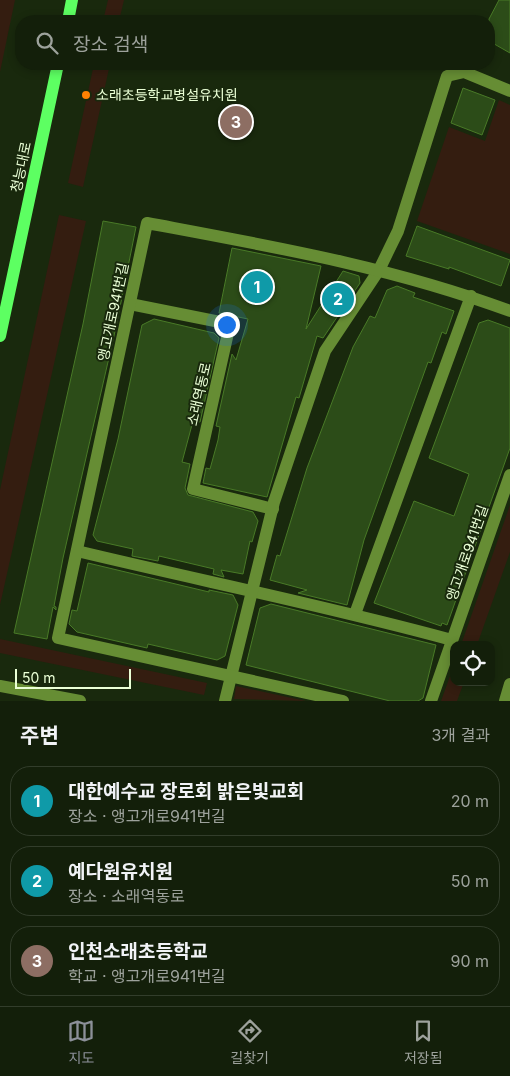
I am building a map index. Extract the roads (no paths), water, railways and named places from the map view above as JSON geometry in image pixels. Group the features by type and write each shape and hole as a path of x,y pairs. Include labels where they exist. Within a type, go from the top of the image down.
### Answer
{"main road":[{"path":"69,15 72,0"},
{"name":"청능대로","path":"0,336 57,70"}],"street":[{"path":"225,701 272,509 325,351 378,270 398,231 447,76 464,72 510,91"},
{"name":"앵고개로941번길","path":"230,676 58,638 147,223 347,261 471,296 510,310"},
{"path":"355,614 471,296"},
{"name":"소래역동로","path":"130,304 230,324 193,489 272,509"},
{"name":"앵고개로941번길","path":"452,640 510,475"},
{"path":"77,551 251,592 355,614 452,640 431,701"},
{"path":"230,676 343,701"},
{"path":"505,701 510,684"},
{"path":"0,686 80,701"}],"place":[{"name":"소래초등학교병설유치원","path":"86,95"},
{"name":"인천소래초등학교","path":"236,122"},
{"name":"대한예수교 장로회 밝은빛교회","path":"257,287"},
{"name":"예다원유치원","path":"338,299"}]}
